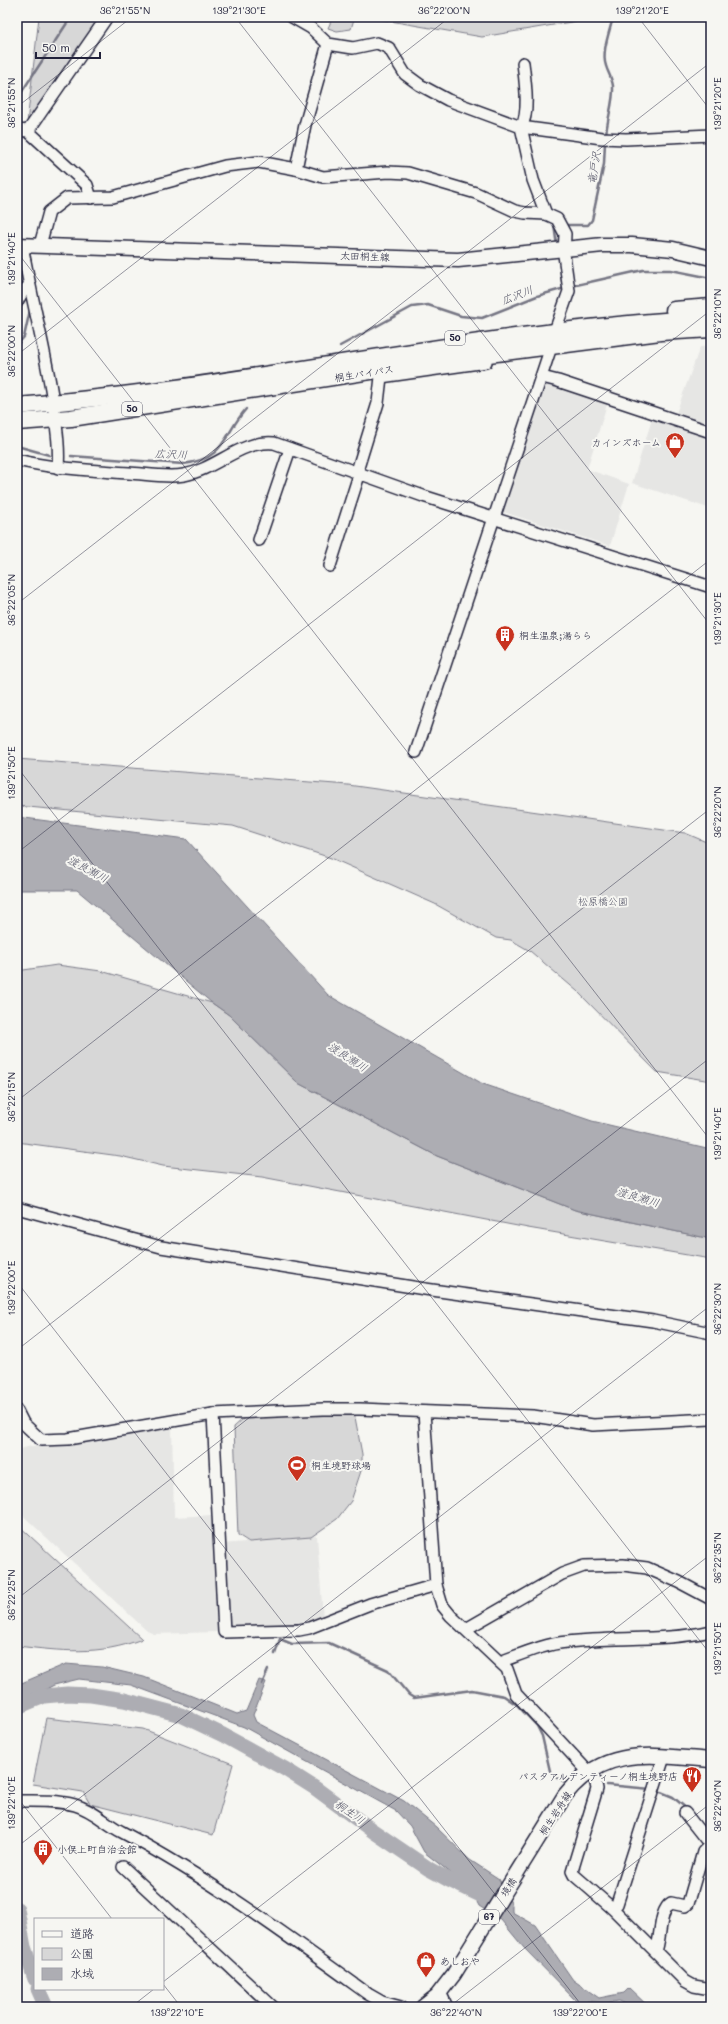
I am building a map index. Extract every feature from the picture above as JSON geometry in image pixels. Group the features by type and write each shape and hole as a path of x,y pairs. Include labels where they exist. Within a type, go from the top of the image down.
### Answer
{"highway":[{"name":"50","path":"201,386 259,370 338,355 557,325 711,307"},
{"name":"桐生バイパス","path":"17,422 56,419 247,391 711,318"},
{"name":"桐生バイパス","path":"17,406 201,386 449,346 565,330 660,326 711,329"},
{"name":"50","path":"247,391 294,390 381,377"}],"main road":[{"name":"太田桐生線","path":"20,245 458,260 603,245 645,245 673,249 711,258"},
{"name":"桐生岩舟線","path":"523,1863 565,1795 576,1781 590,1771 625,1756 711,1760"},
{"name":"境橋","path":"440,1992 456,1972 523,1863"},
{"name":"67","path":"423,2007 440,1992"}],"street":[{"path":"91,198 91,192 87,184 22,131 107,17"},
{"path":"292,17 311,28 328,44 353,48 377,43 389,48 405,74 420,85 448,100 521,128 602,138 711,135"},
{"path":"296,169 305,124 328,44"},
{"path":"523,63 526,82 526,105 524,122 521,128 530,168 546,214"},
{"path":"40,245 49,212 56,205 67,198 113,197 225,166 259,162 296,169 323,177 388,172 408,173 476,193 515,211 546,214 557,219 565,234 568,288 557,325"},
{"path":"20,245 44,351 56,419 59,450 58,468"},
{"path":"17,278 29,283"},
{"path":"17,302 29,283"},
{"path":"330,566 359,472 378,402 381,377 636,341 711,335"},
{"path":"416,752 550,353"},
{"path":"542,377 711,432"},
{"path":"17,460 58,468 183,476 202,470 249,445 263,442 274,443 495,519 711,587"},
{"path":"259,540 290,449"},
{"path":"17,1208 161,1247 425,1289 653,1321 711,1333"},
{"path":"17,1411 23,1423 41,1440 68,1439 213,1414 360,1408 533,1416 593,1425 711,1419"},
{"path":"424,1412 436,1585 442,1605 507,1669 516,1694 590,1771 595,1779 597,1788 572,1871 574,1875 612,1908 689,1985 711,1989"},
{"path":"213,1414 224,1632 299,1630 308,1628 370,1604 436,1585"},
{"path":"466,1629 562,1574 584,1566 623,1565 647,1568 679,1582 711,1599"},
{"path":"500,1662 544,1647 567,1642 665,1637 711,1631"},
{"path":"612,1908 617,1904 664,1757"},
{"path":"17,1801 36,1801 74,1805 98,1815 119,1830 185,1866 278,1928 368,1994 382,2002 401,2007"},
{"path":"656,1951 666,1908 671,1903 685,1906 688,1904 703,1852 710,1846 685,1813"},
{"path":"123,1867 273,2007"},
{"path":"440,1992 447,2007"}],"shaded area":[{"name":"カインズホーム","path":"711,346 711,428 675,416 700,347"},
{"path":"547,382 608,401 587,469 629,484 610,546 503,512 501,506 542,386"},
{"name":"カインズホーム","path":"653,416 711,435 711,509 632,483"},
{"path":"172,1426 174,1517 213,1515 217,1632 154,1634 147,1631 17,1510 17,1450 31,1446 84,1441"},
{"path":"317,1536 323,1618 305,1623 229,1628 222,1544"}],"green space":[{"path":"39,17 103,17 27,123"},
{"path":"333,17 601,17 482,37 373,18 354,19 351,29 337,31 328,28"},
{"name":"松原橋公園","path":"17,759 348,785 685,833 711,844 711,1081 657,1072 577,991 530,951 511,940 496,938 435,904 331,858 233,826 17,806"},
{"path":"57,965 101,971 212,1003 229,1015 298,1083 437,1156 575,1210 711,1239 711,1259 528,1228 262,1177 163,1166 120,1156 17,1142 17,971"},
{"name":"桐生境野球場","path":"354,1412 362,1454 362,1468 351,1501 337,1519 311,1537 249,1542 238,1535 234,1427 245,1417"},
{"path":"17,1524 142,1639 111,1648 80,1651 17,1646"},
{"path":"46,1718 143,1729 233,1764 213,1835 90,1804 83,1792 33,1784"}],"water":[{"name":"渡良瀬川","path":"17,817 186,839 328,995 483,1084 592,1121 711,1149 711,1239 575,1210 437,1156 298,1083 229,1015 212,1003 77,890 17,890"},
{"path":"66,1664 102,1667 144,1677 237,1714 246,1711 259,1680 266,1682 253,1715 256,1722 404,1801 436,1827 470,1860 499,1879 512,1905 512,1912 535,1925 573,1980 599,1998 624,1993 629,1988 649,2007 633,2007 619,2001 605,2003 587,2001 591,2007 582,2007 524,1948 501,1920 479,1906 477,1902 480,1896 424,1852 410,1826 396,1811 244,1727 131,1685 79,1679 54,1685 17,1704 17,1685"}],"waterway":[{"path":"17,99 71,17"},
{"name":"竜戸沢","path":"606,135 613,86 606,66 605,54 606,42 613,17"},
{"name":"竜戸沢","path":"565,225 588,225 592,220 604,164 605,142"},
{"name":"竜戸沢","path":"556,225 554,225 557,246"},
{"path":"30,259 34,283"},
{"name":"広沢川","path":"572,286 643,270 671,270 711,278"},
{"name":"竜戸沢","path":"561,273 563,288"},
{"name":"広沢川","path":"340,346 412,307 428,305 461,316 482,318 537,296 565,288"},
{"path":"17,345 24,337 30,310"},
{"name":"広沢川","path":"71,456 183,464 197,461 208,457 216,451 246,409"},
{"name":"広沢川","path":"17,446 49,455"},
{"path":"275,1654 280,1639 292,1644 329,1643 388,1670 409,1695 414,1698 472,1690 504,1696 517,1705 537,1726 542,1736 550,1771 553,1776 565,1782"},
{"path":"262,1684 268,1670"},
{"name":"桐生川","path":"17,1707 44,1696 67,1694 91,1695 124,1700 181,1715 223,1735 285,1769 315,1788 373,1831 429,1869 493,1901"},
{"path":"607,1785 651,1789"},
{"path":"656,1790 673,1797 687,1809"},
{"path":"705,1829 711,1837"},
{"path":"17,1909 24,1947 34,1976"},
{"path":"38,1990 46,2007"}],"place":[{"name":"カインズホーム","path":"675,459"},
{"name":"桐生温泉;湯らら","path":"505,652"},
{"name":"桐生境野球場","path":"297,1482"},
{"name":"パスタアルデンティーノ桐生境野店","path":"692,1793"},
{"name":"小俣上町自治会館","path":"43,1866"},
{"name":"あしおや","path":"426,1978"}]}
